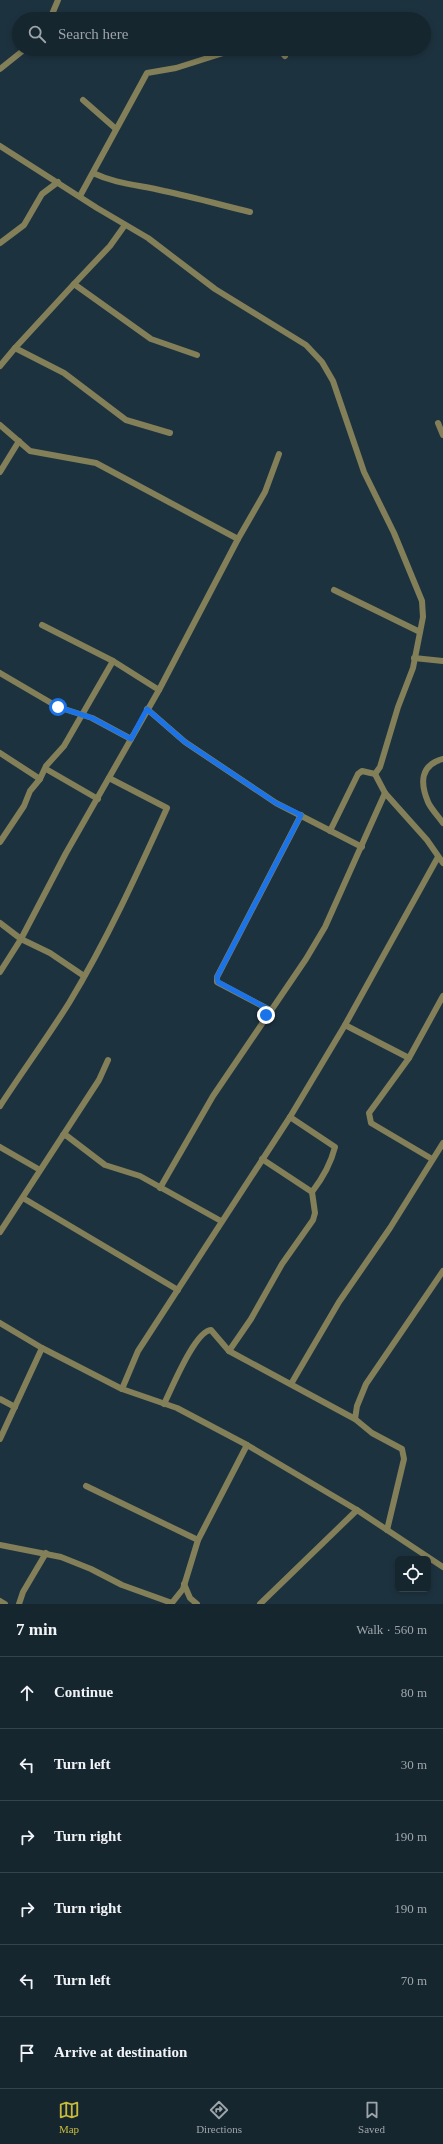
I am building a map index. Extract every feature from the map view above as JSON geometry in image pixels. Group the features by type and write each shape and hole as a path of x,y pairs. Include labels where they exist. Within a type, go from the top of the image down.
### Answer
{"street":[{"path":"53,12 58,0"},
{"path":"0,69 16,56"},
{"path":"80,196 148,73 176,68 214,56"},
{"path":"83,100 116,129"},
{"path":"0,146 148,238 216,289 306,345 322,362 333,381 364,472 418,589 422,601 423,617 414,658 380,767 375,774"},
{"path":"93,173 105,179 133,186 163,190 250,212"},
{"path":"0,243 24,225 42,194 58,182"},
{"path":"0,366 110,246 125,225"},
{"path":"74,284 151,339 197,355"},
{"path":"15,348 64,373 126,420 170,433"},
{"path":"438,423 443,435"},
{"path":"0,425 30,451 96,463 238,540"},
{"path":"0,472 19,441"},
{"path":"0,972 20,939 66,852 98,799 159,690 265,492 279,454"},
{"path":"334,590 420,632"},
{"path":"42,625 113,661 159,690"},
{"path":"414,658 443,661"},
{"path":"0,842 20,813 30,791 40,779 46,769 46,766 64,746 113,661"},
{"path":"0,673 58,707 80,716 92,718 131,739"},
{"path":"147,709 185,742 276,803 362,848"},
{"path":"0,753 40,779"},
{"path":"443,759 432,762 425,770 423,779 428,803 443,823"},
{"path":"46,769 98,799"},
{"path":"330,831 358,774 362,771 375,774 385,793 427,840 443,863"},
{"path":"0,1106 68,1003 84,976 124,903 167,808 109,778"},
{"path":"160,1188 213,1096 325,927 362,848 385,793"},
{"path":"270,1010 218,982 217,977 301,815"},
{"path":"122,1389 138,1351 221,1221 290,1118 438,857"},
{"path":"0,923 20,939 50,953 84,976"},
{"path":"432,1159 371,1123 370,1111 408,1058 443,996"},
{"path":"344,1025 408,1058"},
{"path":"0,1232 99,1080 108,1060"},
{"path":"229,1351 251,1319 282,1264 312,1220 315,1213 312,1192 320,1182 335,1147 290,1118"},
{"path":"62,1135 67,1136 105,1165 140,1176 221,1221"},
{"path":"291,1384 339,1302 390,1228 443,1142"},
{"path":"0,1147 40,1170"},
{"path":"262,1159 312,1192"},
{"path":"23,1198 178,1290"},
{"path":"355,1419 357,1406 366,1384 443,1271"},
{"path":"0,1323 42,1348 122,1389 177,1408 247,1444 357,1510 443,1567"},
{"path":"164,1404 201,1334 211,1330 229,1351 355,1419 372,1433 402,1449 404,1459 387,1530"},
{"path":"0,1439 42,1348"},
{"path":"0,1399 15,1408"},
{"path":"0,1545 46,1553 91,1569 122,1585 171,1603 184,1584 198,1540 247,1444"},
{"path":"86,1486 198,1540"},
{"path":"260,1604 357,1510"},
{"path":"19,1604 23,1592 46,1553"},
{"path":"184,1584 190,1598 197,1604"},
{"path":"0,1601 5,1604"}],"route":[{"path":"58,707 80,716 92,718 131,739 147,709 171,728 176,735 185,742 276,803 301,815 217,977 218,982 270,1010 266,1015"}]}
